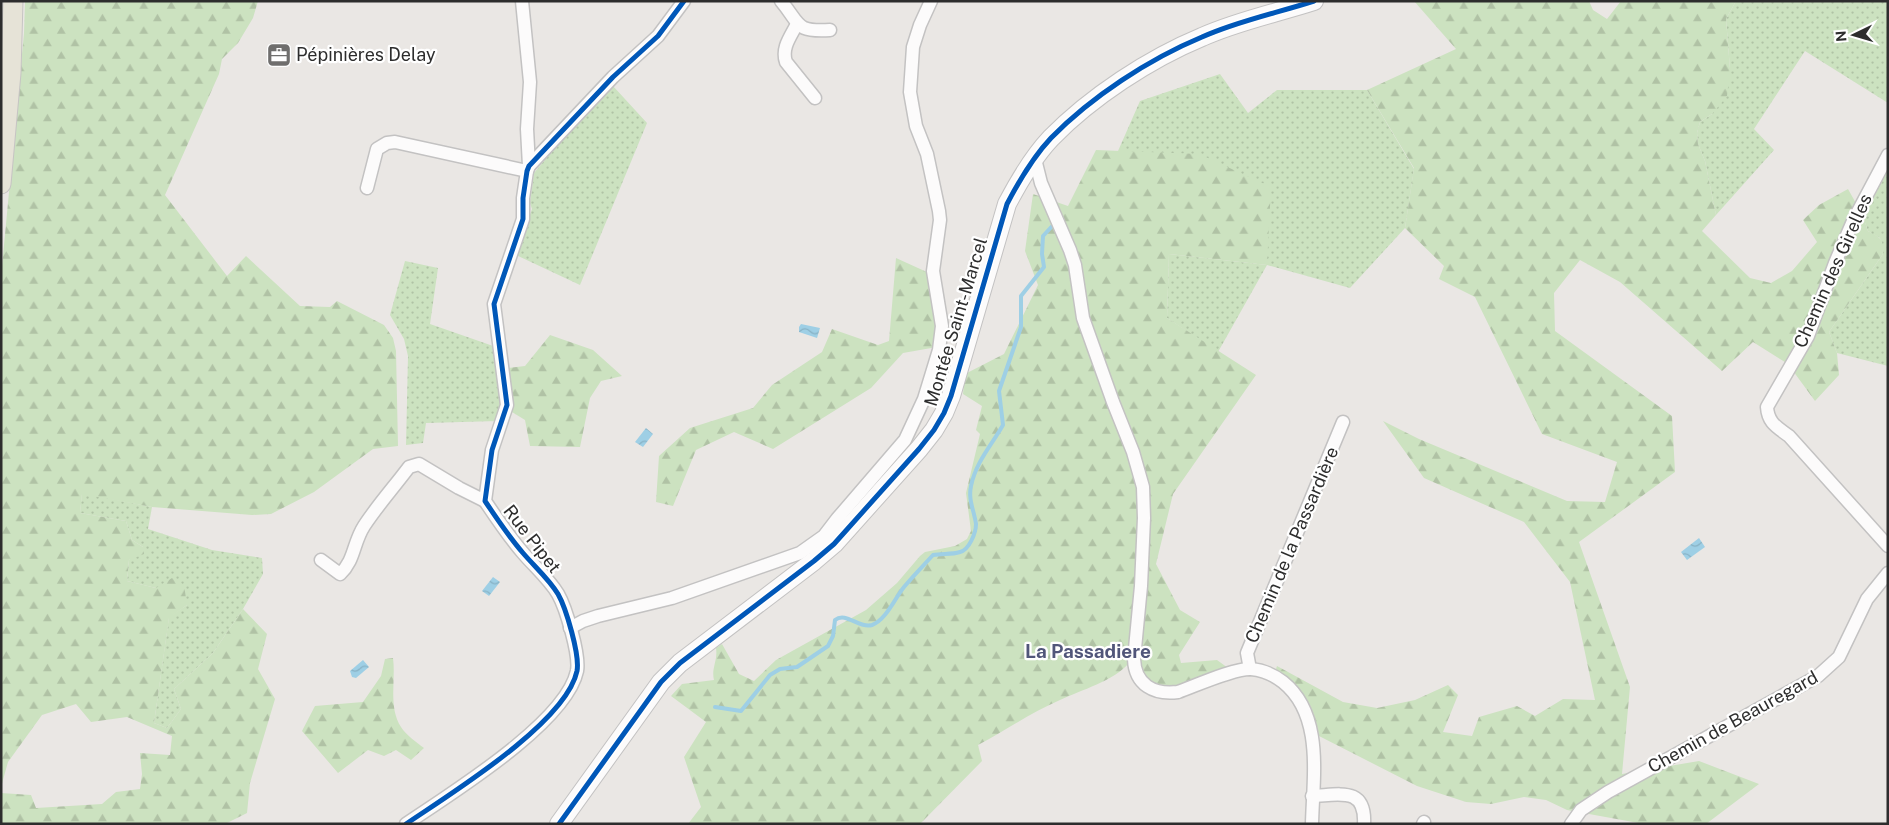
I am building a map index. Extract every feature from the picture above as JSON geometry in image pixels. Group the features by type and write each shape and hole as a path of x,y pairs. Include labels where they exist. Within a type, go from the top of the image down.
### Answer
{"main road":[{"path":"1,184 11,73 13,1"},
{"name":"Montée Saint-Marcel","path":"559,824 661,682 680,663 814,561 829,540 919,449 934,430 944,413 960,367 1007,204 1018,184 1051,139 1085,108 1139,70 1175,49 1203,36 1314,1"}],"street":[{"name":"Rue Pipet","path":"406,824 473,780 522,740 558,706 571,686 577,672 578,656 558,594 513,541 485,501 492,450 507,404 494,304 523,218 523,198 528,169 527,129 530,82 522,1"},
{"path":"367,188 377,149 387,143 395,142 528,169 613,77 658,36 684,1"},
{"path":"781,1 797,24 809,30 830,30"},
{"path":"570,628 598,616 672,598 800,553 829,540 837,519 905,440 924,399 939,350 942,326 933,271 940,211 927,154 916,126 910,92 913,47 931,1"},
{"path":"797,24 785,49 784,56 786,62 815,98"},
{"name":"Chemin des Girelles","path":"1888,155 1853,221 1808,336 1767,407 1772,424 1789,436 1888,546"},
{"name":"Chemin de la Passardière","path":"1035,159 1041,183 1072,255 1083,318 1133,452 1143,487 1143,537 1134,667 1137,676 1152,690 1169,693 1178,692 1236,671 1250,669 1272,675 1280,680 1298,699 1305,712 1313,742 1312,824"},
{"name":"Chemin de la Passardière","path":"1250,669 1247,653 1343,422"},
{"path":"321,560 340,574 352,558 356,539 365,524 409,468 419,464 485,501"},
{"name":"Chemin de Beauregard","path":"1571,824 1581,810 1608,792 1818,676 1839,657 1867,600 1888,573"},
{"path":"1312,796 1345,795 1360,800 1363,806 1364,824"}],"green space":[{"path":"25,1 258,1 253,18 238,43 222,59 219,74 165,195 227,276 246,256 300,306 330,307 337,301 384,325 393,338 396,351 398,446 373,449 314,492 271,514 252,515 152,507 82,494 80,513 126,521 132,540 143,547 144,554 129,560 127,581 156,588 172,578 184,585 187,605 169,618 154,723 167,728 181,709 174,689 213,653 243,609 267,634 258,669 275,699 250,783 247,813 225,824 1,824 1,793 31,795 36,808 102,804 116,792 140,789 142,774 140,753 170,755 172,736 127,717 91,722 76,704 42,715 8,762 1,787 1,277 24,33"},
{"path":"1414,1 1589,1 1593,10 1607,19 1621,1 1736,1 1726,19 1730,69 1727,96 1712,114 1700,122 1697,133 1698,144 1705,161 1716,215 1702,231 1750,278 1771,283 1792,271 1817,242 1803,220 1819,205 1848,189 1862,214 1868,231 1882,242 1883,254 1829,332 1837,353 1839,375 1815,401 1788,364 1753,342 1722,371 1620,282 1580,260 1554,293 1555,331 1672,416 1675,472 1579,542 1630,687 1622,774 1699,761 1759,784 1706,824 1644,824 1567,810 1546,800 1524,797 1491,804 1466,802 1417,786 1319,736 1310,705 1300,691 1276,669 1277,666 1343,702 1377,708 1415,700 1448,685 1458,695 1443,732 1472,736 1479,717 1517,706 1535,716 1563,699 1595,700 1570,582 1524,522 1424,478 1383,421 1419,439 1567,501 1605,502 1617,462 1542,434 1475,297 1439,279 1444,266 1405,228 1414,168 1367,90 1456,49"},
{"path":"1736,1 1888,1 1888,103 1805,51 1754,129 1774,150 1716,215 1705,161 1698,144 1697,133 1700,122 1712,114 1730,69 1726,19"},
{"path":"1220,74 1248,113 1277,90 1367,90 1414,169 1405,228 1350,288 1267,265 1118,151 1140,101"},
{"path":"613,86 647,123 580,285 516,255 532,209 530,203 534,173 563,138"},
{"path":"1096,150 1199,154 1271,187 1267,265 1169,254 1167,318 1256,375 1173,494 1156,564 1180,610 1200,622 1179,655 1181,663 1217,660 1228,668 1166,689 1154,688 1129,663 1106,680 1050,705 978,745 982,761 920,824 688,824 701,807 684,757 706,722 671,696 682,684 714,680 716,648 722,644 739,674 754,681 776,660 866,610 897,583 925,552 955,546 967,539 971,531 966,493 980,434 976,430 982,406 963,394 965,374 1004,354 1038,285 1025,251 1033,194 1068,206"},
{"path":"1888,168 1888,366 1837,353 1829,332 1883,254 1880,238 1868,231 1862,214"},
{"path":"1169,254 1267,265 1218,352 1167,318"},
{"path":"896,258 929,273 938,323 937,347 903,353 871,388 773,449 734,432 696,450 673,506 656,502 659,456 690,428 753,408 772,385 822,352 832,329 878,345 889,341"},
{"path":"405,261 438,268 430,324 496,347 504,396 498,421 426,423 423,443 406,445 408,356 404,339 390,315"},
{"path":"550,335 593,350 622,376 601,381 590,398 580,447 530,446 525,420 512,412 513,399 508,368 525,366"},
{"path":"82,493 152,507 148,529 212,550 262,558 263,574 243,609 213,653 174,689 181,709 167,728 154,723 169,617 187,605 156,588 127,581 129,560 143,547 132,540 126,521 80,513"},
{"path":"393,658 394,702 397,719 406,733 424,748 411,760 396,750 384,756 368,750 338,773 302,731 315,706 363,702 381,676 385,659"}],"water":[{"path":"801,324 820,328 817,338 799,332"},
{"path":"646,428 653,434 643,447 635,442"},
{"path":"1699,538 1705,547 1687,560 1681,552"},
{"path":"493,577 500,582 489,596 482,591"},
{"path":"363,660 369,667 356,678 352,677 350,671"}],"waterway":[{"path":"715,707 741,711 770,675 780,669 797,667 828,646 833,636 835,620 844,618 862,625 872,625 886,614 904,587 933,555 960,552 969,545 975,532 976,524 971,500 971,486 976,469 1003,425 999,391 1021,327 1021,296 1044,267 1042,254 1043,236 1055,223"}],"cycle path":[{"path":"406,824 477,776 530,734 552,713 568,691 577,671 572,632 558,594 513,541 485,501 492,450 507,405 494,304 523,219 523,198 529,166 613,77 658,36 684,1"},
{"path":"559,824 661,682 680,663 834,544 934,430 951,396 1007,204 1038,153 1051,138 1102,94 1162,56 1229,26 1314,1"}],"place":[{"name":"Pépinières Delay","path":"279,55"}],"district":[{"name":"La Passadiere","path":"1088,651"}]}
